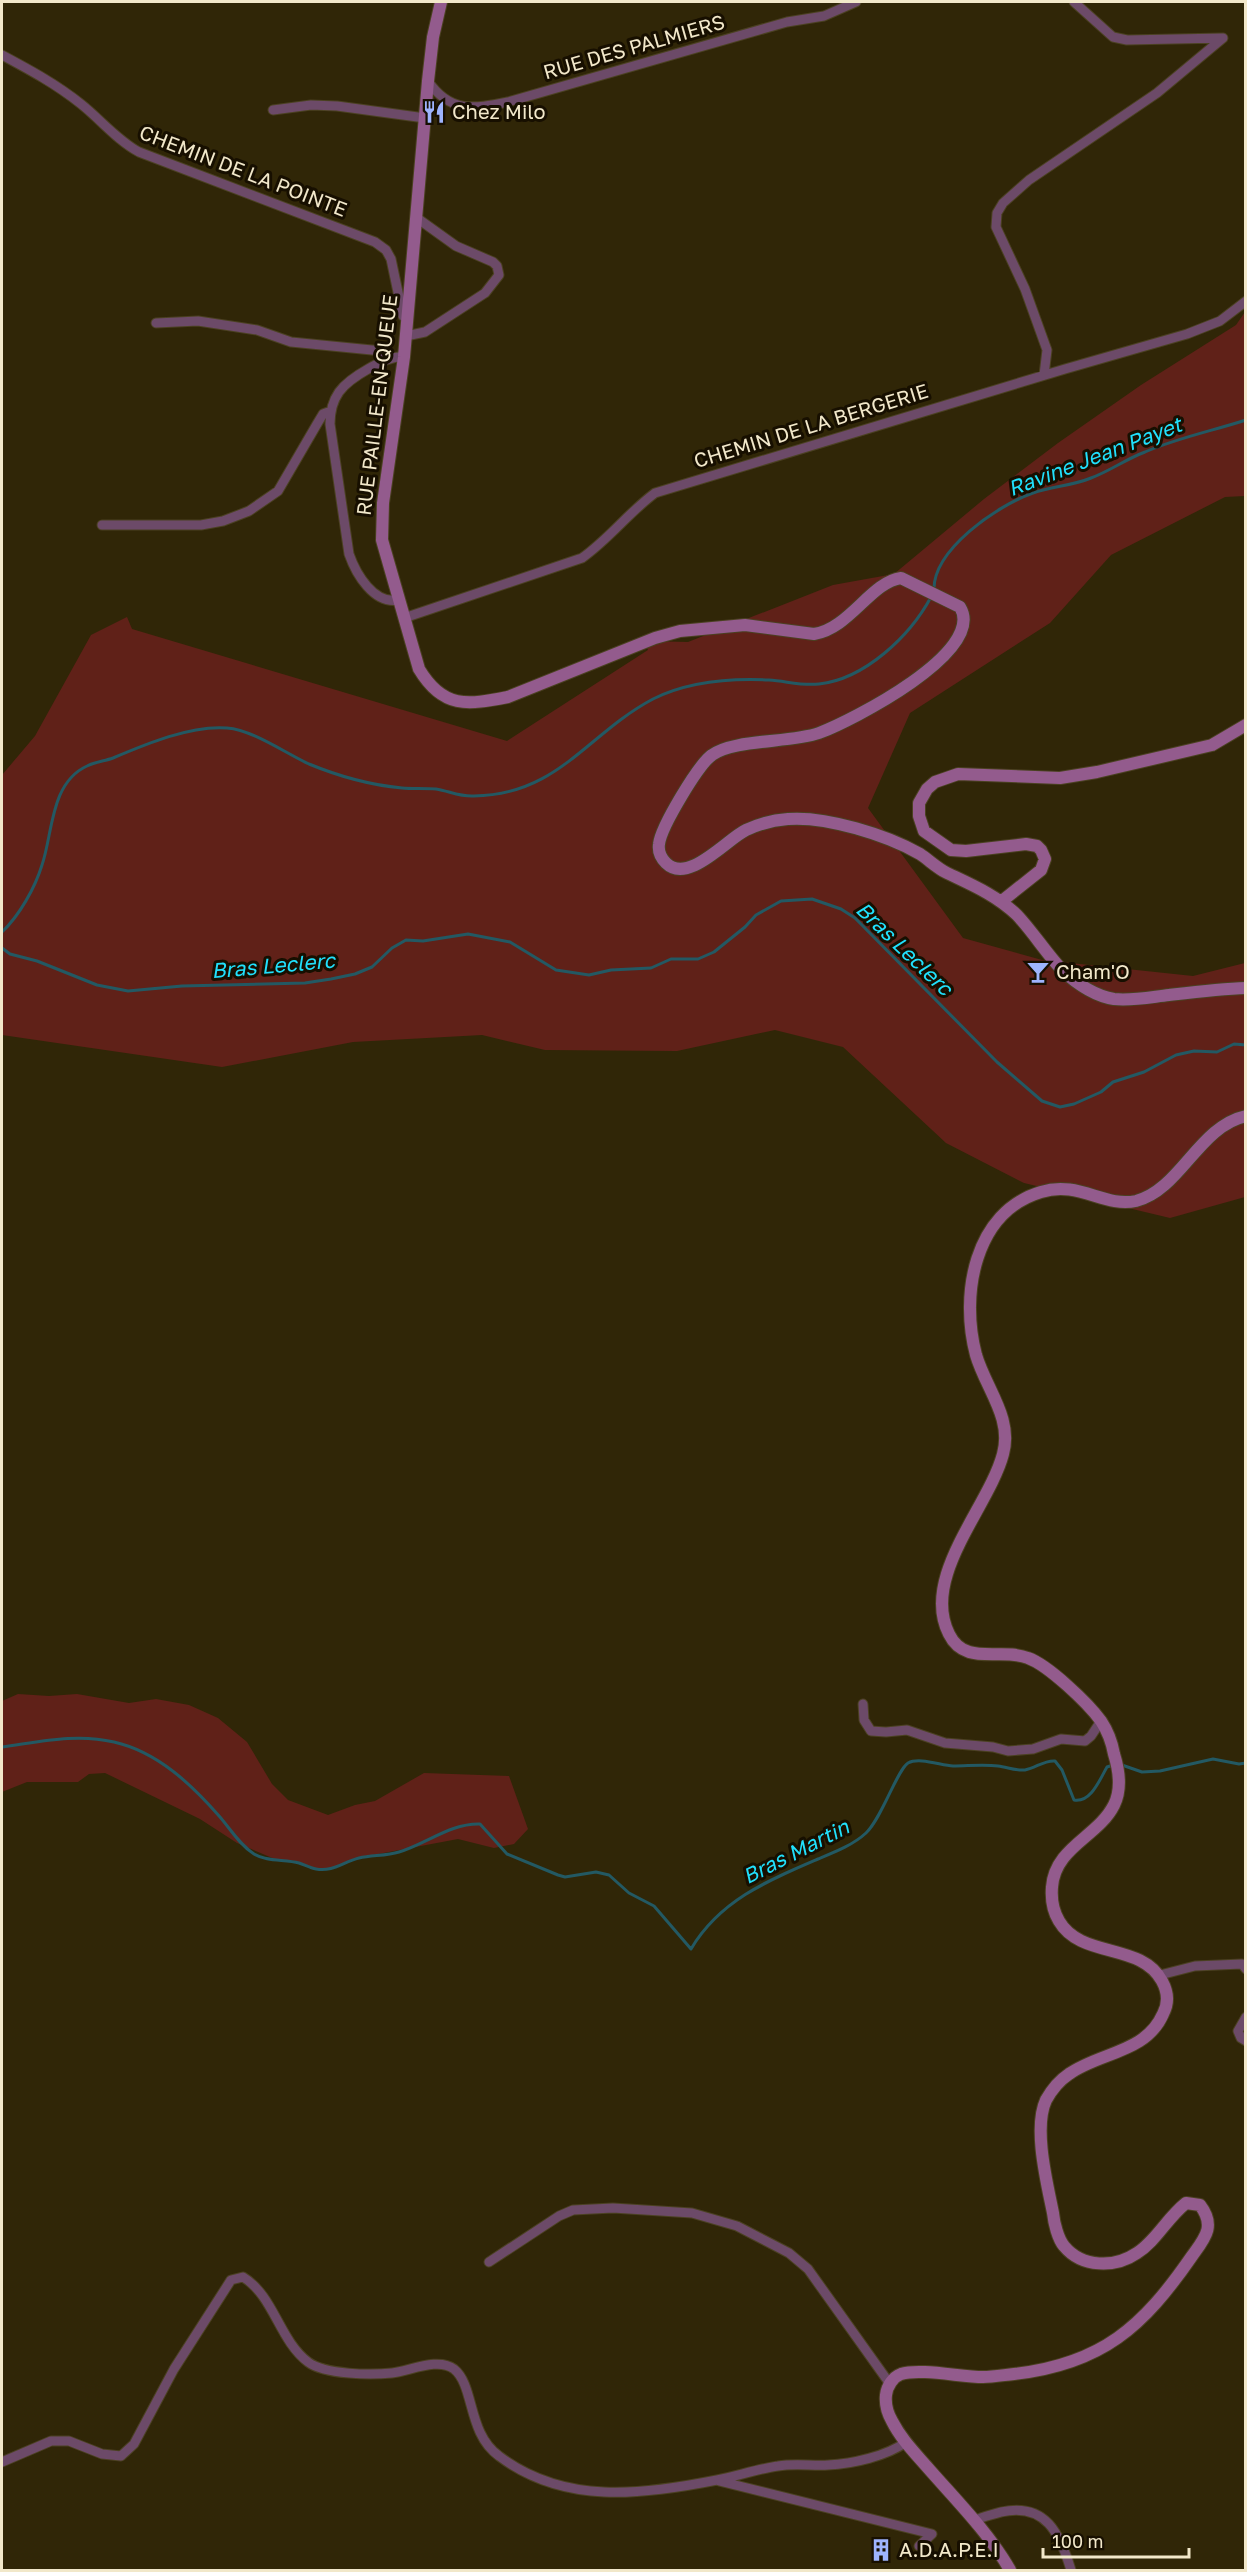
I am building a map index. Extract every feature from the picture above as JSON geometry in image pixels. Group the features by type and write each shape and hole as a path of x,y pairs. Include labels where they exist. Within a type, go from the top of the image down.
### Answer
{"main road":[{"name":"RUE PAILLE-EN-QUEUE","path":"441,2 433,37 428,81 404,357 383,503 382,540 419,669 436,692 450,700 485,701 508,697 655,638 680,631 744,625 814,634 823,633 836,626 888,582 901,578 909,580 960,608 964,614 964,622 952,646 937,662 897,694 817,734 734,747 714,753 696,773 662,832 659,844 660,854 671,868 692,867 750,828 789,819 808,819 831,823 902,846 921,855 943,872 1002,901"},
{"path":"1245,725 1212,745 1097,772 1060,778 958,774 935,782 927,789 919,803 919,816 924,831 951,850 966,851 1026,844 1037,846 1041,850 1045,859 1041,870 1002,901 1018,916 1062,969 1079,984 1097,994 1114,999 1136,999 1245,988"},
{"path":"1010,2571 974,2521 906,2442 891,2420 886,2404 886,2393 890,2384 902,2374 982,2377 1017,2374 1072,2362 1094,2354 1114,2342 1132,2327 1172,2285 1208,2233 1208,2215 1200,2205 1186,2204 1172,2214 1136,2254 1109,2264 1093,2264 1064,2246 1054,2219 1040,2134 1045,2102 1053,2089 1068,2075 1136,2045 1152,2031 1162,2019 1167,2005 1167,1992 1160,1975 1135,1958 1078,1939 1066,1930 1057,1919 1052,1903 1053,1876 1060,1862 1071,1847 1100,1823 1116,1800 1119,1785 1118,1771 1114,1752 1101,1721 1055,1675 1028,1658 1016,1655 973,1654 962,1650 947,1632 942,1615 943,1593 950,1567 963,1536 1001,1462 1005,1446 1005,1422 977,1359 973,1340 972,1293 978,1252 987,1234 1014,1206 1046,1190 1074,1189 1123,1202 1138,1200 1151,1194 1225,1124 1245,1116"}],"street":[{"name":"RUE DES PALMIERS","path":"428,81 438,95 453,105 476,108 508,102 787,22 824,16 856,2"},
{"path":"1044,375 1047,350 1025,290 996,227 997,213 1003,203 1029,180 1157,93 1223,38 1127,40 1113,37 1074,2"},
{"name":"CHEMIN DE LA POINTE","path":"2,55 47,79 83,106 126,145 139,152 375,242 386,250 391,259 403,316 408,318"},
{"path":"273,110 311,105 337,106 425,118"},
{"path":"406,336 425,332 485,292 499,275 497,266 493,262 456,246 417,218"},
{"name":"CHEMIN DE LA BERGERIE","path":"404,618 582,558 604,542 639,504 655,493 1187,334 1220,321 1245,301"},
{"path":"156,323 198,321 257,330 291,342 382,351 387,358"},
{"path":"399,600 383,598 364,584 348,554 330,411 340,391 387,358 404,357"},
{"path":"102,525 201,525 224,521 249,511 278,491 323,414 330,411"},
{"path":"863,1704 864,1720 871,1731 907,1730 945,1743 993,1747 1008,1751 1033,1749 1061,1739 1085,1741 1101,1721"},
{"path":"1160,1975 1195,1966 1242,1964 1245,1969"},
{"path":"1245,2017 1238,2031 1245,2041"},
{"path":"489,2262 550,2221 573,2210 613,2208 692,2213 737,2226 789,2253 808,2270 890,2384"},
{"path":"2,2462 51,2441 69,2441 102,2454 121,2456 134,2444 180,2360 231,2280 243,2277 257,2285 291,2345 310,2363 334,2372 391,2373 439,2364 454,2369 465,2387 485,2445 500,2457 539,2479 576,2490 612,2494 717,2480 780,2466 842,2463 873,2456 906,2442"},
{"path":"717,2480 932,2534 919,2546"},
{"path":"974,2521 980,2517 1008,2511 1029,2510 1040,2515 1063,2545 1071,2571"}],"shaded area":[{"path":"1245,312 1245,496 1225,497 1111,555 1050,623 910,713 868,808 963,938 1042,960 1193,976 1245,963 1245,1197 1170,1218 1024,1183 946,1143 843,1047 775,1030 677,1051 545,1050 482,1035 353,1042 222,1067 2,1035 2,775 35,736 91,635 127,617 132,629 507,741 648,650 645,641 688,642 833,585 894,574 984,499 1058,443 1141,385 1236,325"},
{"path":"18,1694 49,1696 77,1694 129,1703 156,1699 189,1705 218,1718 247,1742 272,1784 288,1800 328,1815 355,1805 375,1801 424,1773 509,1776 528,1829 514,1844 494,1848 458,1839 357,1858 333,1868 314,1868 296,1861 277,1860 237,1843 200,1819 105,1773 89,1774 78,1782 27,1782 2,1792 2,1701"}],"waterway":[{"name":"Ravine Jean Payet","path":"934,591 936,576 955,545 986,518 1002,508 1033,493 1091,478 1157,447 1246,420"},
{"name":"Ravine Jean Payet","path":"2,932 20,910 35,883 46,852 59,796 75,774 90,765 184,732 227,728 258,737 309,764 366,782 390,787 436,789 469,796 503,793 528,785 550,774 630,713 653,699 681,688 709,682 739,680 819,684 853,674 869,665 898,640 922,612 931,597"},
{"name":"Bras Leclerc","path":"2,948 10,954 37,961 97,985 128,991 182,986 305,983 331,979 355,974 372,967 392,948 406,940 423,941 468,934 510,942 556,970 589,975 611,970 651,968 671,959 698,959 714,952 756,915 781,901 812,899 841,909 855,918 997,1062 1042,1101 1060,1107 1074,1104 1101,1092 1113,1082 1144,1072 1176,1055 1194,1051 1217,1052 1234,1044 1246,1045"},
{"name":"Bras Martin","path":"2,1747 72,1738 100,1739 130,1747 145,1753 186,1782 220,1817 240,1842 254,1854 322,1870 359,1858 399,1852 449,1830 480,1824 507,1854 558,1875 565,1877 596,1872 609,1875 629,1893 654,1906 691,1949 716,1917 747,1894 782,1875 844,1848 866,1833 878,1817 899,1775 908,1763 924,1761 953,1766 992,1765 1022,1770 1055,1761 1062,1770 1074,1800 1080,1800 1090,1794 1107,1767 1113,1765"},
{"name":"Bras Martin","path":"1119,1764 1142,1772 1160,1771 1213,1759 1239,1764 1246,1763"}],"place":[{"name":"Chez Milo","path":"434,112"},
{"name":"Cham'O","path":"1038,972"},
{"name":"A.D.A.P.E.I","path":"881,2550"}]}
